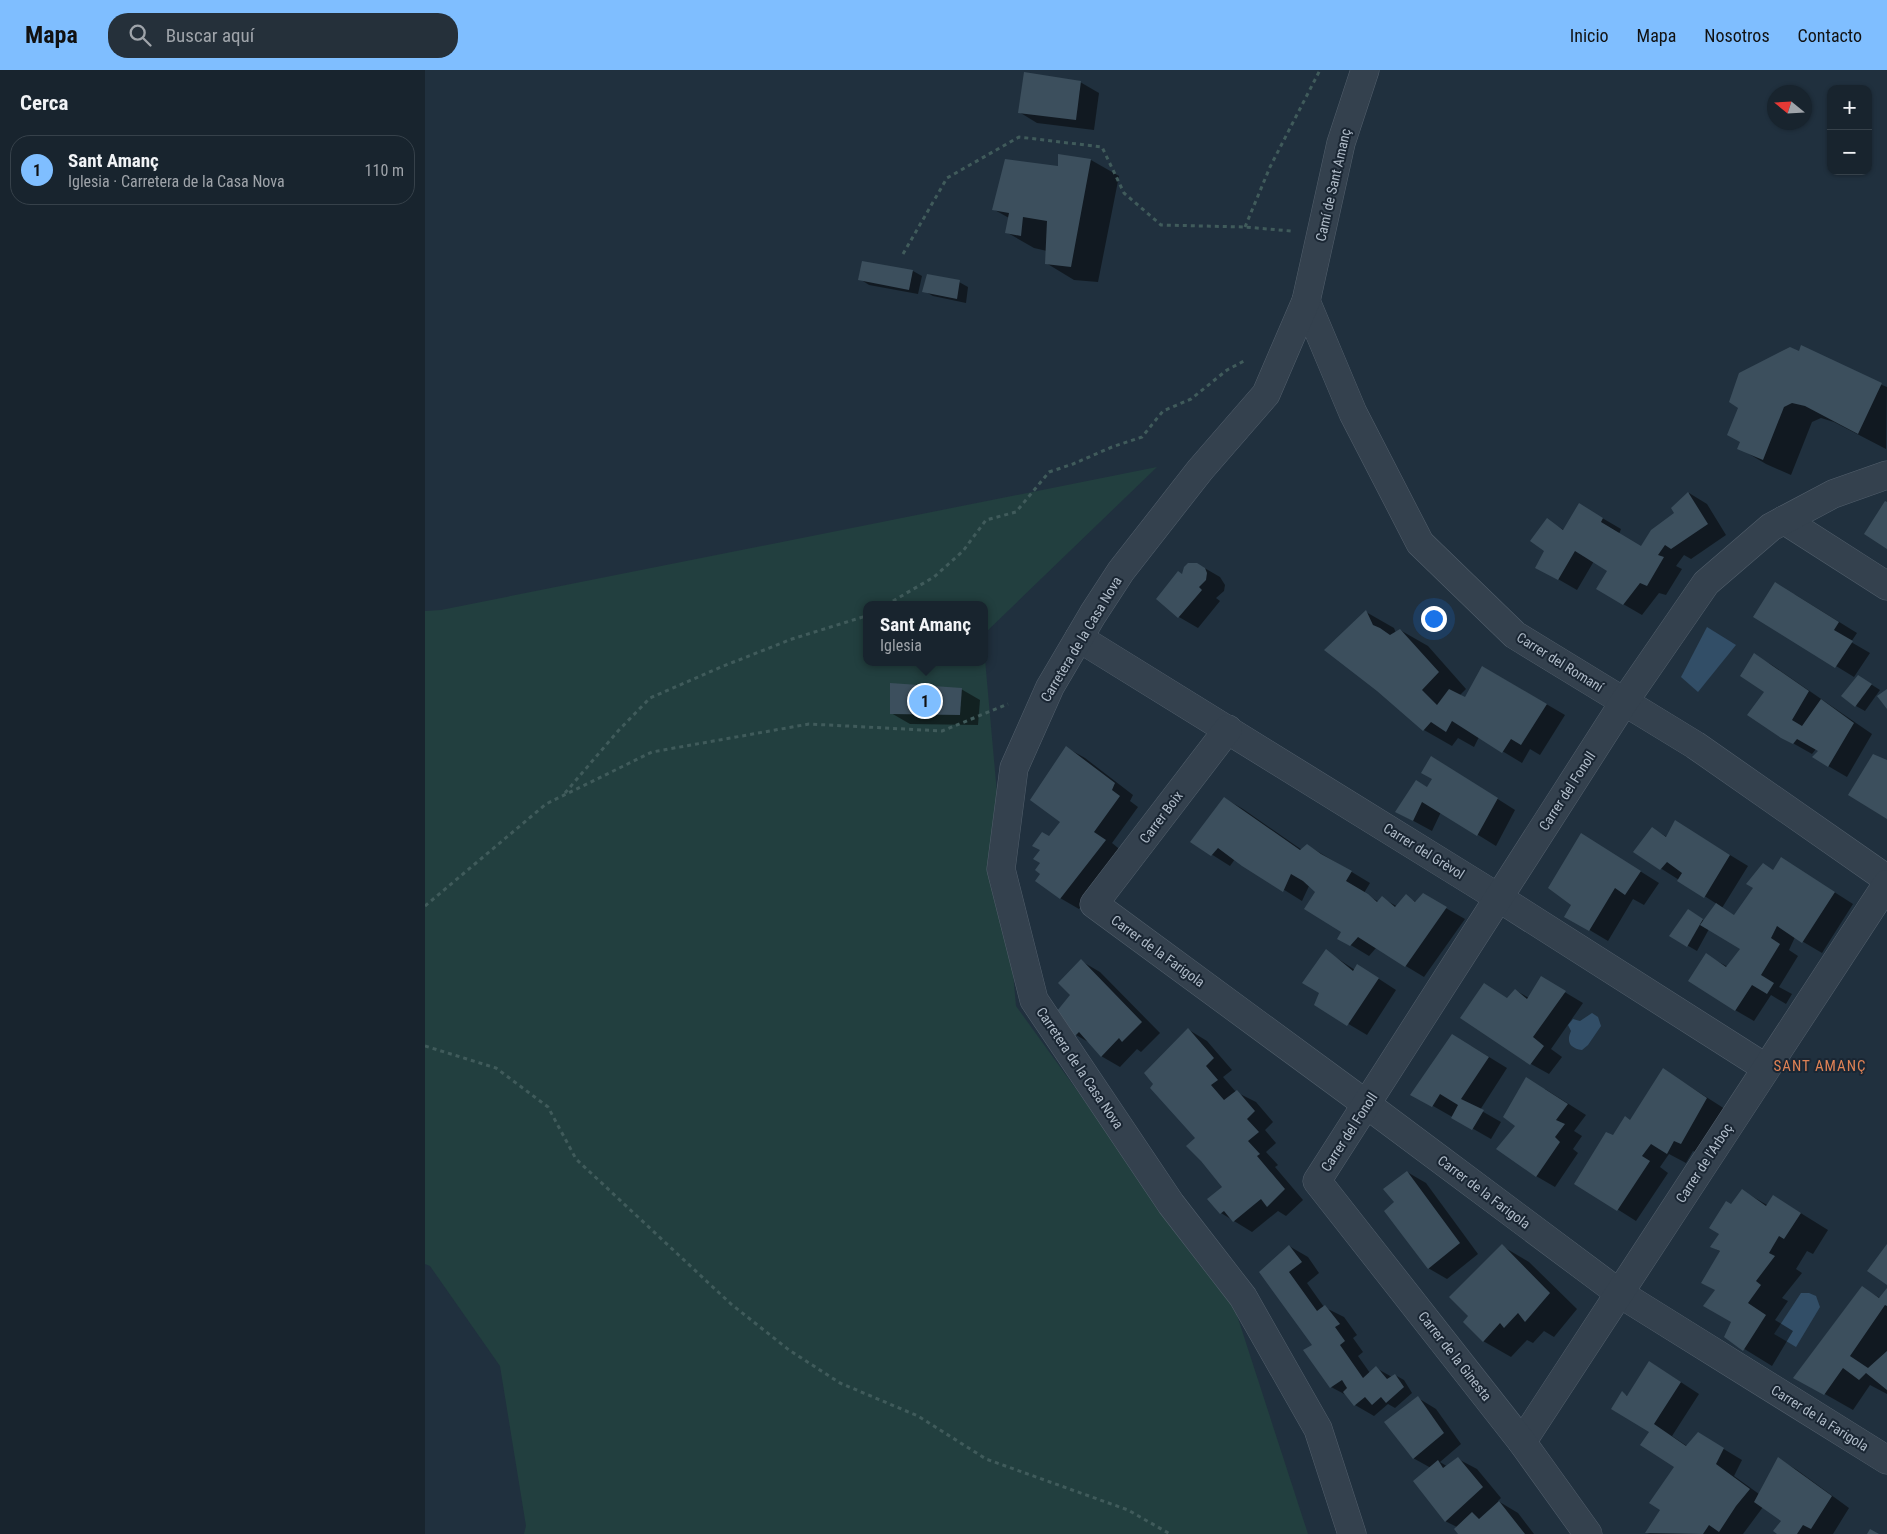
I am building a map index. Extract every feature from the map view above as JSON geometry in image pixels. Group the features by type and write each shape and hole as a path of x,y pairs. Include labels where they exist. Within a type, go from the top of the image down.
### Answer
{"street":[{"name":"Camí de Sant Amanç","path":"1306,301 1341,143 1365,70"},
{"name":"Carretera de la Casa Nova","path":"1306,301 1266,394 1200,470 1121,571 1050,687 1013,768 1001,869 1034,1000 1171,1204 1243,1297 1317,1429 1351,1534"},
{"name":"Carrer del Romaní","path":"1306,301 1353,413 1420,543 1515,634 1695,744 1887,879"},
{"name":"Carrer del Fonoll","path":"1317,1181 1624,702 1706,583 1771,527 1833,494 1887,475"},
{"path":"1784,520 1887,586"},
{"name":"Carrer del Grèvol","path":"1079,638 1499,898 1766,1068"},
{"name":"Carrer Boix","path":"1094,904 1228,729"},
{"name":"Carrer de l'Arboç","path":"1522,1442 1887,884"},
{"name":"Carrer de la Farigola","path":"1094,904 1366,1104 1619,1294 1887,1460"},
{"name":"Carrer de la Ginesta","path":"1317,1181 1522,1442 1588,1534"}],"path":[{"path":"1245,227 1270,168 1321,70"},
{"path":"903,254 947,178 1019,137 1103,147 1124,193 1161,225 1245,227 1321,234"},
{"path":"893,601 934,577 963,552 986,520 1016,512 1049,472 1142,437 1163,412 1191,399 1227,370 1250,358"},
{"path":"563,795 618,731 650,698 792,639 863,617"},
{"path":"425,906 546,804 652,752 809,724 942,731 1050,687"},
{"path":"425,1046 496,1068 549,1107 576,1159 731,1304 797,1355 840,1383 917,1416 986,1459 1127,1510 1170,1534"}],"green space":[{"path":"1157,467 988,630 988,601 863,601 863,666 986,666 1016,1006 1235,1309 1308,1534 524,1534 526,1526 500,1366 430,1266 425,1264 425,611 441,610"}],"water":[{"path":"1707,627 1736,645 1698,692 1681,677"},
{"path":"1592,1013 1598,1017 1601,1026 1588,1045 1582,1050 1575,1048 1569,1041 1571,1031 1568,1025 1573,1019 1580,1021"},
{"path":"1801,1293 1809,1293 1816,1296 1820,1307 1796,1347 1774,1334"}],"building":[{"path":"1024,72 1081,81 1076,120 1018,113"},
{"path":"1058,154 1091,159 1071,267 1045,264 1047,221 1023,217 1021,236 1005,233 1009,213 992,210 1005,159 1058,166"},
{"path":"862,261 913,270 909,290 858,280"},
{"path":"927,274 960,280 957,299 922,292"},
{"path":"1801,345 1882,383 1858,434 1805,406 1792,403 1784,407 1763,460 1737,449 1740,442 1727,435 1738,408 1729,402 1739,373 1790,347 1799,351"},
{"path":"1688,492 1708,524 1671,549 1665,545 1658,555 1664,557 1647,586 1640,583 1623,605 1596,589 1607,571 1575,551 1558,580 1535,568 1544,551 1530,541 1547,518 1563,530 1579,503 1603,518 1601,522 1641,546 1651,530 1674,513 1671,508"},
{"path":"1885,501 1887,502 1887,549 1864,534"},
{"path":"1188,563 1197,563 1205,568 1207,573 1206,580 1199,587 1202,590 1178,618 1156,599 1178,571 1182,574 1184,567"},
{"path":"1775,582 1839,622 1834,630 1853,641 1835,668 1753,617"},
{"path":"1366,610 1373,625 1390,635 1400,629 1439,672 1422,690 1437,705 1449,689 1465,697 1482,666 1547,704 1521,745 1511,739 1502,753 1452,721 1446,732 1431,722 1423,731 1377,691 1324,650"},
{"path":"1754,653 1809,691 1792,720 1802,726 1821,699 1854,723 1828,767 1812,757 1818,751 1797,739 1793,744 1781,738 1747,715 1764,692 1740,676"},
{"path":"1858,675 1872,684 1855,707 1841,696"},
{"path":"890,683 962,688 960,715 890,714"},
{"path":"1887,689 1887,709 1877,696"},
{"path":"1066,746 1115,783 1112,790 1120,796 1094,832 1106,840 1060,899 1035,881 1040,874 1035,870 1040,863 1033,859 1040,850 1032,846 1042,832 1049,836 1060,822 1030,800"},
{"path":"1873,754 1887,760 1887,819 1848,795"},
{"path":"1431,756 1498,798 1477,836 1422,802 1413,821 1395,812 1416,780 1427,787 1432,779 1421,773"},
{"path":"1224,797 1300,850 1307,844 1352,871 1346,881 1368,894 1377,902 1382,896 1395,907 1406,894 1415,902 1423,893 1447,907 1405,967 1358,937 1350,946 1337,939 1341,932 1304,909 1315,892 1303,881 1291,874 1283,892 1218,848 1211,856 1190,842"},
{"path":"1675,820 1730,855 1704,898 1677,881 1682,873 1667,862 1660,870 1633,852 1652,827 1666,837"},
{"path":"1581,833 1641,871 1625,895 1615,888 1589,931 1564,917 1571,905 1548,888"},
{"path":"1781,857 1835,892 1802,943 1777,926 1771,938 1780,944 1761,975 1774,983 1767,994 1752,985 1735,1011 1688,981 1706,953 1726,967 1740,949 1700,925 1716,903 1734,915 1753,888 1746,884 1763,863 1773,870"},
{"path":"1688,909 1703,919 1687,947 1669,936"},
{"path":"1326,949 1353,971 1357,964 1379,978 1347,1026 1314,1005 1319,993 1302,983"},
{"path":"1081,959 1142,1022 1122,1042 1119,1038 1101,1057 1079,1032 1075,1036 1057,1011 1070,995 1058,983"},
{"path":"1541,976 1566,991 1533,1037 1544,1046 1530,1065 1460,1018 1484,983 1507,998 1515,989 1527,999"},
{"path":"1188,1028 1214,1058 1206,1066 1218,1080 1211,1085 1224,1100 1237,1090 1255,1111 1247,1119 1259,1132 1248,1141 1260,1154 1257,1156 1285,1189 1267,1207 1261,1199 1233,1222 1224,1211 1220,1214 1207,1199 1222,1187 1186,1146 1195,1138 1150,1088 1153,1084 1144,1073"},
{"path":"1452,1034 1489,1057 1461,1099 1484,1110 1472,1130 1451,1118 1458,1105 1440,1094 1432,1107 1410,1095"},
{"path":"1663,1068 1707,1098 1681,1144 1674,1141 1667,1154 1651,1144 1642,1156 1650,1161 1617,1211 1574,1184 1606,1132 1613,1135 1625,1116 1630,1120"},
{"path":"1526,1077 1568,1104 1556,1120 1565,1124 1555,1137 1560,1142 1536,1177 1496,1149 1515,1126 1503,1117"},
{"path":"1407,1171 1460,1243 1428,1269 1384,1211 1394,1202 1383,1189"},
{"path":"1742,1189 1766,1206 1773,1195 1801,1213 1784,1239 1779,1236 1769,1253 1775,1256 1756,1281 1761,1285 1748,1303 1766,1315 1743,1351 1724,1337 1731,1322 1703,1306 1715,1290 1701,1283 1720,1251 1710,1247 1719,1234 1709,1228 1726,1201 1731,1204"},
{"path":"1502,1244 1550,1293 1525,1322 1518,1313 1504,1328 1500,1323 1483,1342 1463,1322 1468,1316 1449,1297"},
{"path":"1887,1244 1887,1285 1867,1271"},
{"path":"1289,1245 1302,1262 1289,1272 1317,1311 1325,1305 1340,1324 1335,1327 1345,1341 1340,1345 1363,1378 1376,1366 1387,1379 1395,1374 1404,1387 1386,1403 1381,1397 1372,1405 1365,1397 1354,1406 1343,1392 1347,1388 1342,1380 1330,1388 1303,1350 1312,1345 1259,1272"},
{"path":"1862,1286 1879,1298 1887,1288 1887,1306 1885,1305 1850,1356 1868,1368 1887,1351 1887,1390 1866,1373 1859,1380 1843,1368 1824,1395 1793,1378"},
{"path":"1649,1361 1681,1382 1654,1424 1686,1446 1698,1432 1724,1448 1716,1464 1750,1489 1719,1532 1709,1525 1703,1534 1645,1533 1660,1510 1649,1503 1674,1467 1640,1445 1649,1432 1611,1409 1622,1391 1627,1396"},
{"path":"1418,1396 1444,1433 1413,1459 1384,1422"},
{"path":"1458,1457 1483,1487 1445,1522 1413,1481 1438,1460 1443,1468"},
{"path":"1778,1457 1832,1496 1811,1529 1803,1525 1797,1534 1777,1534 1773,1531 1781,1521 1754,1502"},
{"path":"1499,1501 1525,1534 1458,1534 1454,1529 1472,1512 1479,1519"},
{"path":"1870,1529 1879,1534 1867,1534"}],"place":[{"name":"Sant Amanç","path":"925,701"}],"district":[{"name":"SANT AMANÇ","path":"1820,1066"}]}
